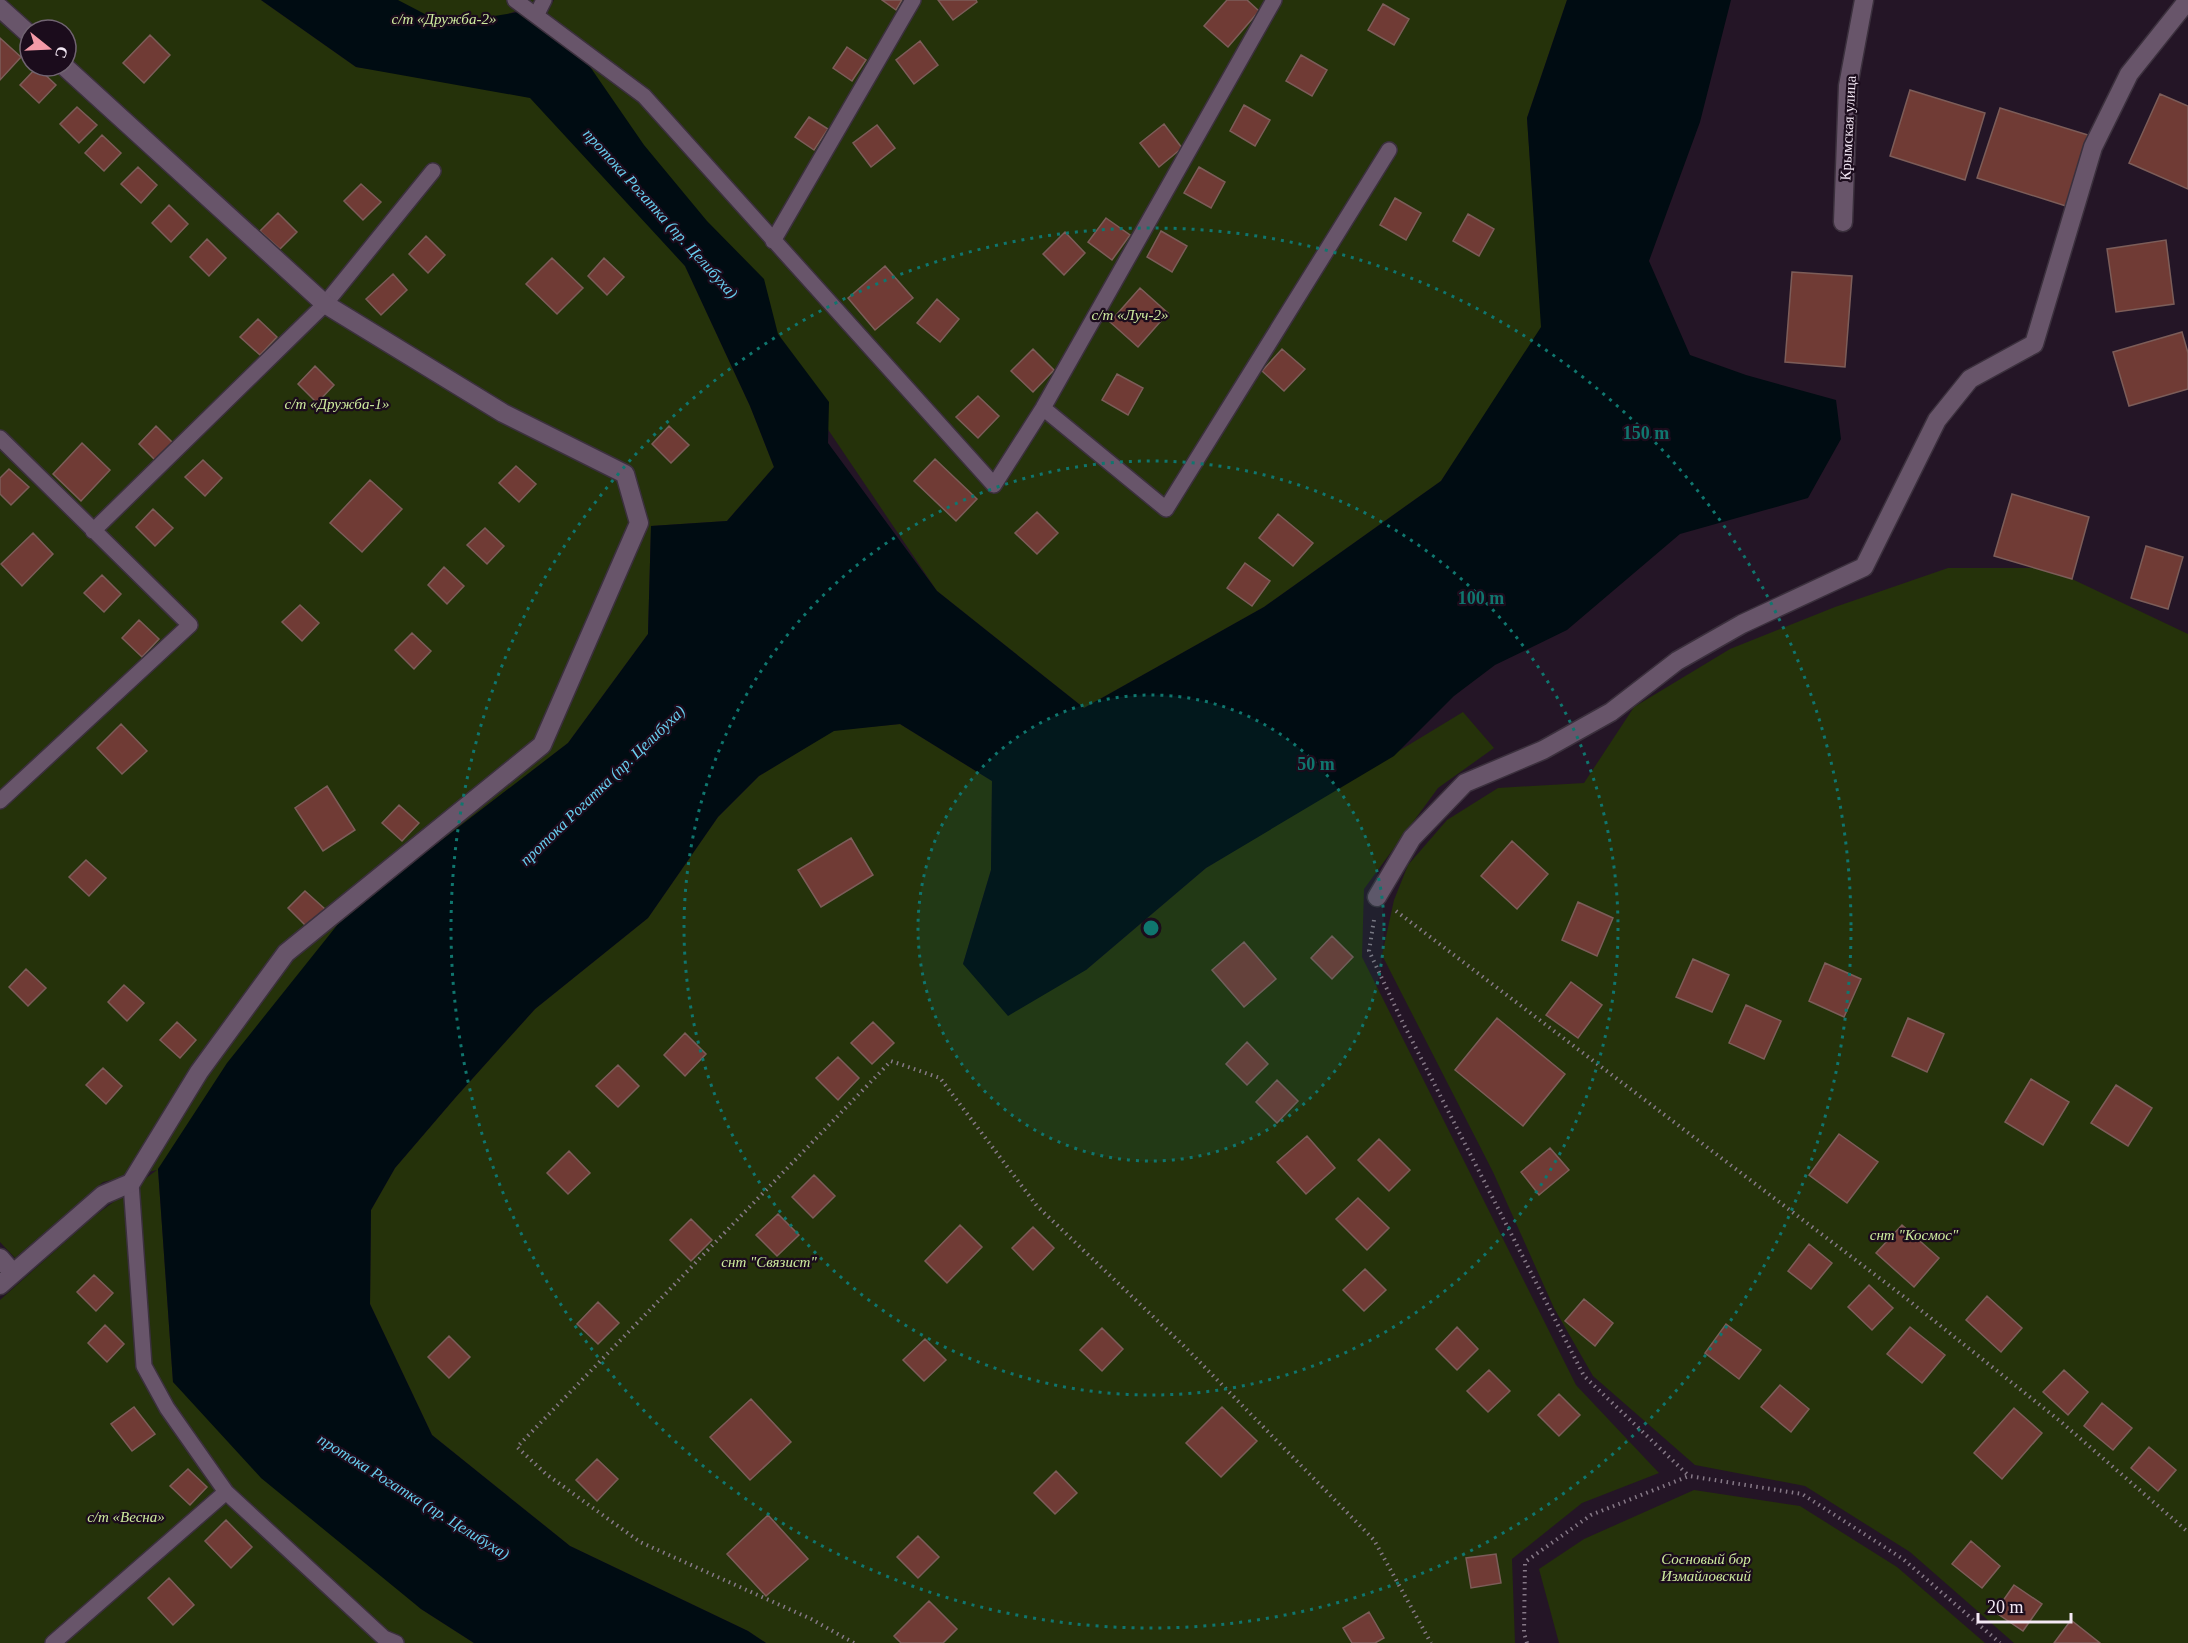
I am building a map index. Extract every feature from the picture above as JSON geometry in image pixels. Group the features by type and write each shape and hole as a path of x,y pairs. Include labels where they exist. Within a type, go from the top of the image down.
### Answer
{"street":[{"name":"Крымская улица","path":"1843,222 1848,86 1864,0"},
{"path":"1377,897 1412,838 1464,783 1543,750 1611,712 1677,661 1705,645 1742,624 1864,567 1937,420 1970,379 2034,344 2093,147 2129,74 2188,0"},
{"path":"0,8 18,24"},
{"path":"0,1258 7,1279 103,1196 131,1183 199,1072 286,953 542,745 639,523 625,474 503,413 325,304 77,78"}],"lane":[{"path":"515,0 540,7 644,96 994,485 1043,408 1274,0"},
{"path":"773,241 913,0"},
{"path":"1043,408 1166,509 1389,150"},
{"path":"93,531 325,304 433,171"},
{"path":"0,438 190,625 0,801"},
{"path":"131,1183 144,1366 167,1408 226,1492 384,1638 396,1643"},
{"path":"53,1643 226,1492"}],"path":[{"path":"1689,1476 1584,1376 1407,1032 1369,951 1377,897 1903,1296 2060,1421 2188,1532"},
{"path":"854,1643 811,1619 640,1542 546,1474 517,1447 891,1061 940,1078 1036,1206 1193,1355 1374,1539 1431,1643"},
{"path":"1527,1643 1524,1633 1525,1562 1591,1515 1689,1476 1802,1494 1903,1559 2000,1643"}],"green space":[{"name":"с/т «Дружба-1»","path":"0,0 261,0 356,67 529,92 685,266 750,406 774,467 727,521 651,526 648,634 568,743 425,853 158,1169 173,1382 421,1609 474,1643 0,1643 0,1300 93,1217 157,1170 103,1182 15,1258 0,1242"},
{"name":"с/т «Дружба-2»","path":"360,0 534,0 532,5 442,39"},
{"name":"с/т «Луч-2»","path":"554,0 1567,0 1527,118 1542,327 1441,481 1264,607 1084,708 937,591 547,13"},
{"name":"снт \"Космос\"","path":"1948,568 2055,568 2072,579 2188,634 2188,1643 2014,1643 1910,1552 1805,1486 1695,1465 1593,1376 1554,1308 1493,1172 1382,955 1394,900 1408,865 1447,820 1498,788 1584,783 1634,707 1730,649 1835,607"},
{"name":"снт \"Связист\"","path":"1463,712 1494,748 1438,788 1364,889 1362,957 1576,1385 1659,1473 1582,1503 1512,1559 1515,1643 766,1643 748,1631 570,1546 432,1435 370,1304 371,1210 395,1168 455,1098 535,1009 648,918 718,817 759,776 834,730 900,724 992,781 991,870 963,964 1086,970 1206,868"},
{"name":"Сосновый бор Измайловский","path":"1694,1490 1800,1506 1897,1567 1985,1643 1559,1643 1539,1569 1584,1539"}],"water":[{"name":"протока Рогатка (пр. Целибуха)","path":"261,0 398,0 444,24 531,10 573,42 644,145 707,221 764,279 778,334 829,402 828,443 937,591 1084,708 1264,607 1441,481 1541,327 1527,118 1567,0 1731,0 1700,122 1649,261 1690,355 1746,375 1836,400 1841,439 1808,498 1680,534 1567,630 1495,665 1454,696 1394,756 1206,868 1086,970 1008,1016 963,964 991,870 992,781 900,724 834,731 759,776 718,817 648,918 535,1009 395,1168 371,1210 370,1304 432,1435 570,1546 748,1631 766,1643 474,1643 421,1609 261,1478 173,1382 158,1169 227,1063 338,924 425,853 568,743 648,634 651,526 727,521 774,467 750,406 685,266 530,98 356,67"}],"building":[{"path":"882,0 902,0 896,10"},
{"path":"938,0 976,0 977,2 953,20"},
{"path":"1227,0 1247,0 1259,11 1228,47 1204,26"},
{"path":"1383,4 1409,19 1394,45 1368,30"},
{"path":"150,35 170,55 144,83 123,63"},
{"path":"0,38 18,54 18,60 0,80"},
{"path":"920,41 938,65 914,84 896,60"},
{"path":"847,47 866,60 852,81 833,68"},
{"path":"1301,55 1327,70 1312,96 1286,81"},
{"path":"27,78 49,78 56,85 39,103 20,85"},
{"path":"1910,90 1985,113 1965,180 1890,156"},
{"path":"2160,94 2188,106 2188,189 2129,163"},
{"path":"1244,105 1270,120 1255,146 1230,131"},
{"path":"77,107 97,125 79,143 60,124"},
{"path":"2000,108 2088,135 2066,206 1977,178"},
{"path":"809,117 828,129 814,150 795,137"},
{"path":"1164,124 1182,148 1159,167 1140,143"},
{"path":"877,125 895,148 871,167 853,143"},
{"path":"102,135 121,153 104,171 85,153"},
{"path":"138,167 157,185 141,203 121,184"},
{"path":"1199,167 1225,182 1211,208 1184,193"},
{"path":"361,184 381,202 363,220 344,201"},
{"path":"1395,198 1421,213 1406,240 1380,225"},
{"path":"169,205 188,224 171,242 152,223"},
{"path":"278,213 297,232 280,249 260,231"},
{"path":"1468,214 1494,229 1479,256 1453,241"},
{"path":"1106,218 1130,235 1112,260 1088,242"},
{"path":"1161,231 1187,246 1172,272 1147,257"},
{"path":"1065,232 1085,253 1064,275 1043,254"},
{"path":"426,236 445,255 428,273 409,254"},
{"path":"207,239 226,258 209,276 190,257"},
{"path":"2166,240 2174,304 2116,312 2107,249"},
{"path":"552,258 583,288 557,314 526,284"},
{"path":"604,258 624,277 607,295 588,276"},
{"path":"885,266 913,298 875,330 848,298"},
{"path":"1792,272 1852,276 1845,367 1785,362"},
{"path":"393,274 407,290 381,315 366,299"},
{"path":"1140,288 1168,313 1138,347 1110,322"},
{"path":"937,299 959,319 940,342 917,323"},
{"path":"258,319 277,337 260,355 240,337"},
{"path":"2182,332 2188,353 2188,389 2129,406 2113,352"},
{"path":"1033,349 1054,370 1033,392 1011,371"},
{"path":"1282,349 1305,369 1284,391 1262,371"},
{"path":"315,366 334,385 317,403 298,384"},
{"path":"1117,374 1143,388 1128,415 1102,400"},
{"path":"978,396 999,416 978,438 956,417"},
{"path":"156,426 175,445 158,463 139,444"},
{"path":"669,426 689,445 671,463 652,444"},
{"path":"82,443 110,470 81,501 53,474"},
{"path":"935,459 977,499 956,521 914,481"},
{"path":"203,460 222,478 205,496 185,477"},
{"path":"516,466 536,484 519,502 499,483"},
{"path":"9,469 29,487 11,505 0,494 0,478"},
{"path":"370,480 402,509 362,552 330,523"},
{"path":"2012,494 2089,517 2072,579 1994,556"},
{"path":"153,509 173,528 155,546 136,527"},
{"path":"1037,512 1058,533 1037,554 1015,533"},
{"path":"1278,514 1313,543 1293,566 1259,538"},
{"path":"485,528 504,546 487,564 467,545"},
{"path":"33,533 53,554 22,586 1,564"},
{"path":"2146,546 2183,557 2168,609 2131,598"},
{"path":"1245,563 1270,581 1252,606 1227,588"},
{"path":"444,567 464,586 447,604 428,585"},
{"path":"102,575 121,594 104,612 84,593"},
{"path":"300,605 319,623 302,641 282,622"},
{"path":"139,620 159,639 142,657 122,638"},
{"path":"412,633 431,651 414,669 395,650"},
{"path":"121,724 147,751 122,774 97,748"},
{"path":"327,786 355,830 323,851 295,808"},
{"path":"399,805 419,823 402,841 382,823"},
{"path":"851,838 873,875 821,907 798,870"},
{"path":"1512,841 1548,874 1517,909 1481,876"},
{"path":"86,860 106,878 89,896 69,877"},
{"path":"305,891 325,909 307,927 288,908"},
{"path":"1578,902 1613,918 1597,956 1562,940"},
{"path":"1332,936 1353,957 1332,979 1311,958"},
{"path":"1244,942 1276,979 1244,1007 1212,970"},
{"path":"1693,959 1729,975 1712,1012 1676,997"},
{"path":"1825,963 1861,979 1844,1017 1809,1001"},
{"path":"26,969 46,988 28,1006 9,987"},
{"path":"1571,982 1602,1005 1578,1038 1546,1015"},
{"path":"124,985 144,1003 127,1021 108,1002"},
{"path":"1746,1005 1781,1021 1764,1059 1729,1043"},
{"path":"1497,1018 1565,1074 1523,1126 1455,1070"},
{"path":"1908,1018 1944,1034 1927,1072 1892,1056"},
{"path":"177,1022 196,1040 180,1058 160,1040"},
{"path":"873,1022 894,1043 872,1064 851,1043"},
{"path":"685,1033 706,1054 685,1076 664,1055"},
{"path":"1247,1042 1268,1064 1247,1085 1226,1064"},
{"path":"838,1057 859,1078 838,1100 816,1078"},
{"path":"618,1065 639,1086 618,1107 596,1086"},
{"path":"103,1068 122,1086 106,1104 86,1085"},
{"path":"2031,1079 2069,1102 2043,1145 2005,1122"},
{"path":"1277,1080 1298,1101 1277,1123 1256,1102"},
{"path":"2116,1085 2152,1108 2128,1146 2091,1123"},
{"path":"1839,1134 1878,1162 1847,1203 1809,1175"},
{"path":"1307,1136 1335,1168 1306,1194 1277,1162"},
{"path":"1379,1139 1410,1170 1389,1191 1358,1160"},
{"path":"1550,1148 1569,1170 1539,1195 1521,1172"},
{"path":"569,1151 590,1173 568,1194 547,1173"},
{"path":"814,1175 835,1196 813,1218 792,1197"},
{"path":"1358,1198 1389,1228 1367,1250 1336,1219"},
{"path":"778,1214 799,1235 777,1256 756,1235"},
{"path":"691,1219 712,1240 691,1261 670,1240"},
{"path":"960,1225 982,1247 947,1283 925,1261"},
{"path":"1902,1225 1939,1258 1914,1287 1876,1253"},
{"path":"1033,1227 1054,1248 1033,1270 1012,1248"},
{"path":"1809,1244 1832,1263 1811,1289 1788,1271"},
{"path":"1365,1269 1386,1290 1364,1311 1343,1290"},
{"path":"94,1275 113,1293 96,1311 77,1292"},
{"path":"1869,1285 1893,1308 1872,1330 1848,1307"},
{"path":"1987,1296 2022,1328 2001,1352 1966,1320"},
{"path":"1584,1299 1613,1323 1595,1346 1565,1321"},
{"path":"598,1302 619,1323 598,1344 577,1324"},
{"path":"1726,1324 1761,1350 1739,1379 1705,1353"},
{"path":"105,1325 124,1344 107,1362 88,1343"},
{"path":"1457,1327 1478,1349 1457,1370 1436,1349"},
{"path":"1910,1327 1945,1355 1922,1383 1887,1354"},
{"path":"1102,1328 1123,1349 1102,1371 1080,1350"},
{"path":"449,1336 470,1357 449,1378 428,1357"},
{"path":"925,1339 946,1360 924,1381 903,1360"},
{"path":"1489,1370 1510,1391 1488,1412 1467,1391"},
{"path":"2064,1370 2088,1392 2068,1415 2043,1392"},
{"path":"1780,1385 1809,1409 1791,1432 1761,1407"},
{"path":"1559,1394 1580,1415 1559,1436 1538,1415"},
{"path":"751,1399 791,1442 750,1480 710,1437"},
{"path":"2102,1403 2132,1428 2113,1450 2084,1426"},
{"path":"134,1407 155,1434 132,1451 111,1424"},
{"path":"1222,1407 1257,1441 1221,1477 1186,1443"},
{"path":"2014,1408 2042,1433 2002,1479 1974,1453"},
{"path":"2149,1447 2176,1470 2158,1491 2131,1468"},
{"path":"597,1459 618,1479 597,1501 576,1480"},
{"path":"188,1469 207,1487 190,1505 170,1486"},
{"path":"1056,1471 1077,1493 1055,1514 1034,1493"},
{"path":"768,1515 808,1559 766,1596 727,1554"},
{"path":"226,1520 252,1547 231,1568 205,1541"},
{"path":"918,1536 939,1557 918,1578 897,1557"},
{"path":"1971,1541 2000,1566 1982,1588 1952,1564"},
{"path":"1496,1554 1501,1583 1471,1588 1466,1558"},
{"path":"169,1578 194,1605 173,1625 148,1598"},
{"path":"2014,1585 2042,1604 2023,1631 1995,1612"},
{"path":"929,1601 957,1629 943,1643 901,1643 894,1636"},
{"path":"1369,1612 1384,1638 1375,1643 1352,1643 1343,1628"},
{"path":"2071,1620 2100,1643 2054,1643"}],"park label":[{"name":"с/т «Весна»","path":"126,1517"}]}
